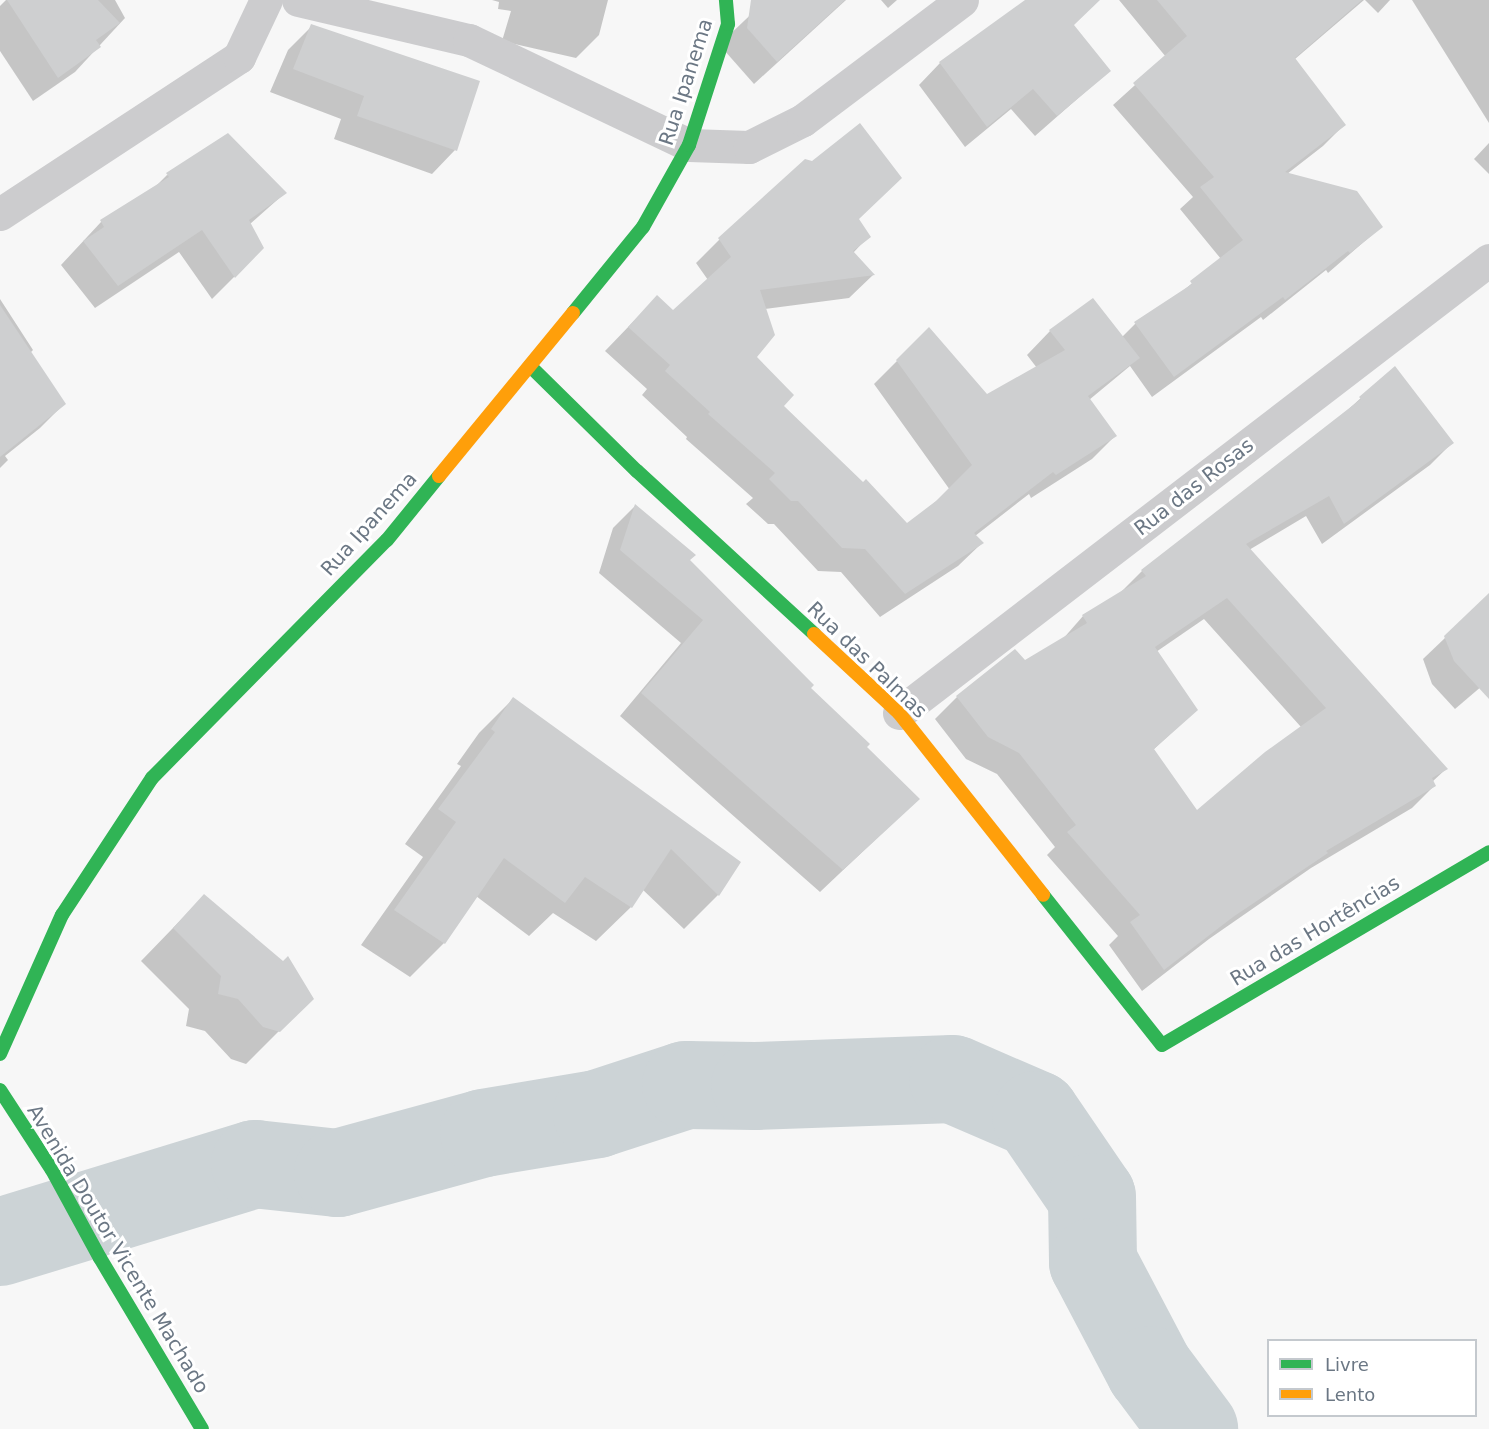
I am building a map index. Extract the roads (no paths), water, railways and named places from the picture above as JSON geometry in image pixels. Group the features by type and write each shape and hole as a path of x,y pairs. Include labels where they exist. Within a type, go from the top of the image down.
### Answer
{"street":[{"path":"0,214 239,57 266,0"},
{"path":"298,0 469,40 689,145 749,147 803,120 962,0"},
{"name":"Rua Ipanema","path":"0,1054 62,915 153,778 387,540 643,227 689,145 728,24 726,0"},
{"name":"Rua das Rosas","path":"899,713 1489,260"},
{"name":"Rua das Palmas","path":"530,366 645,478 899,713 1162,1045"},
{"name":"Rua das Hortências","path":"1162,1045 1489,852"},
{"name":"Avenida Doutor Vicente Machado","path":"0,1090 52,1170 100,1258 202,1429"}],"waterway":[{"path":"0,1242 255,1164 338,1173 484,1133 597,1114 686,1085 755,1086 953,1079 1036,1115 1092,1197 1093,1262 1150,1370 1194,1429"}]}
